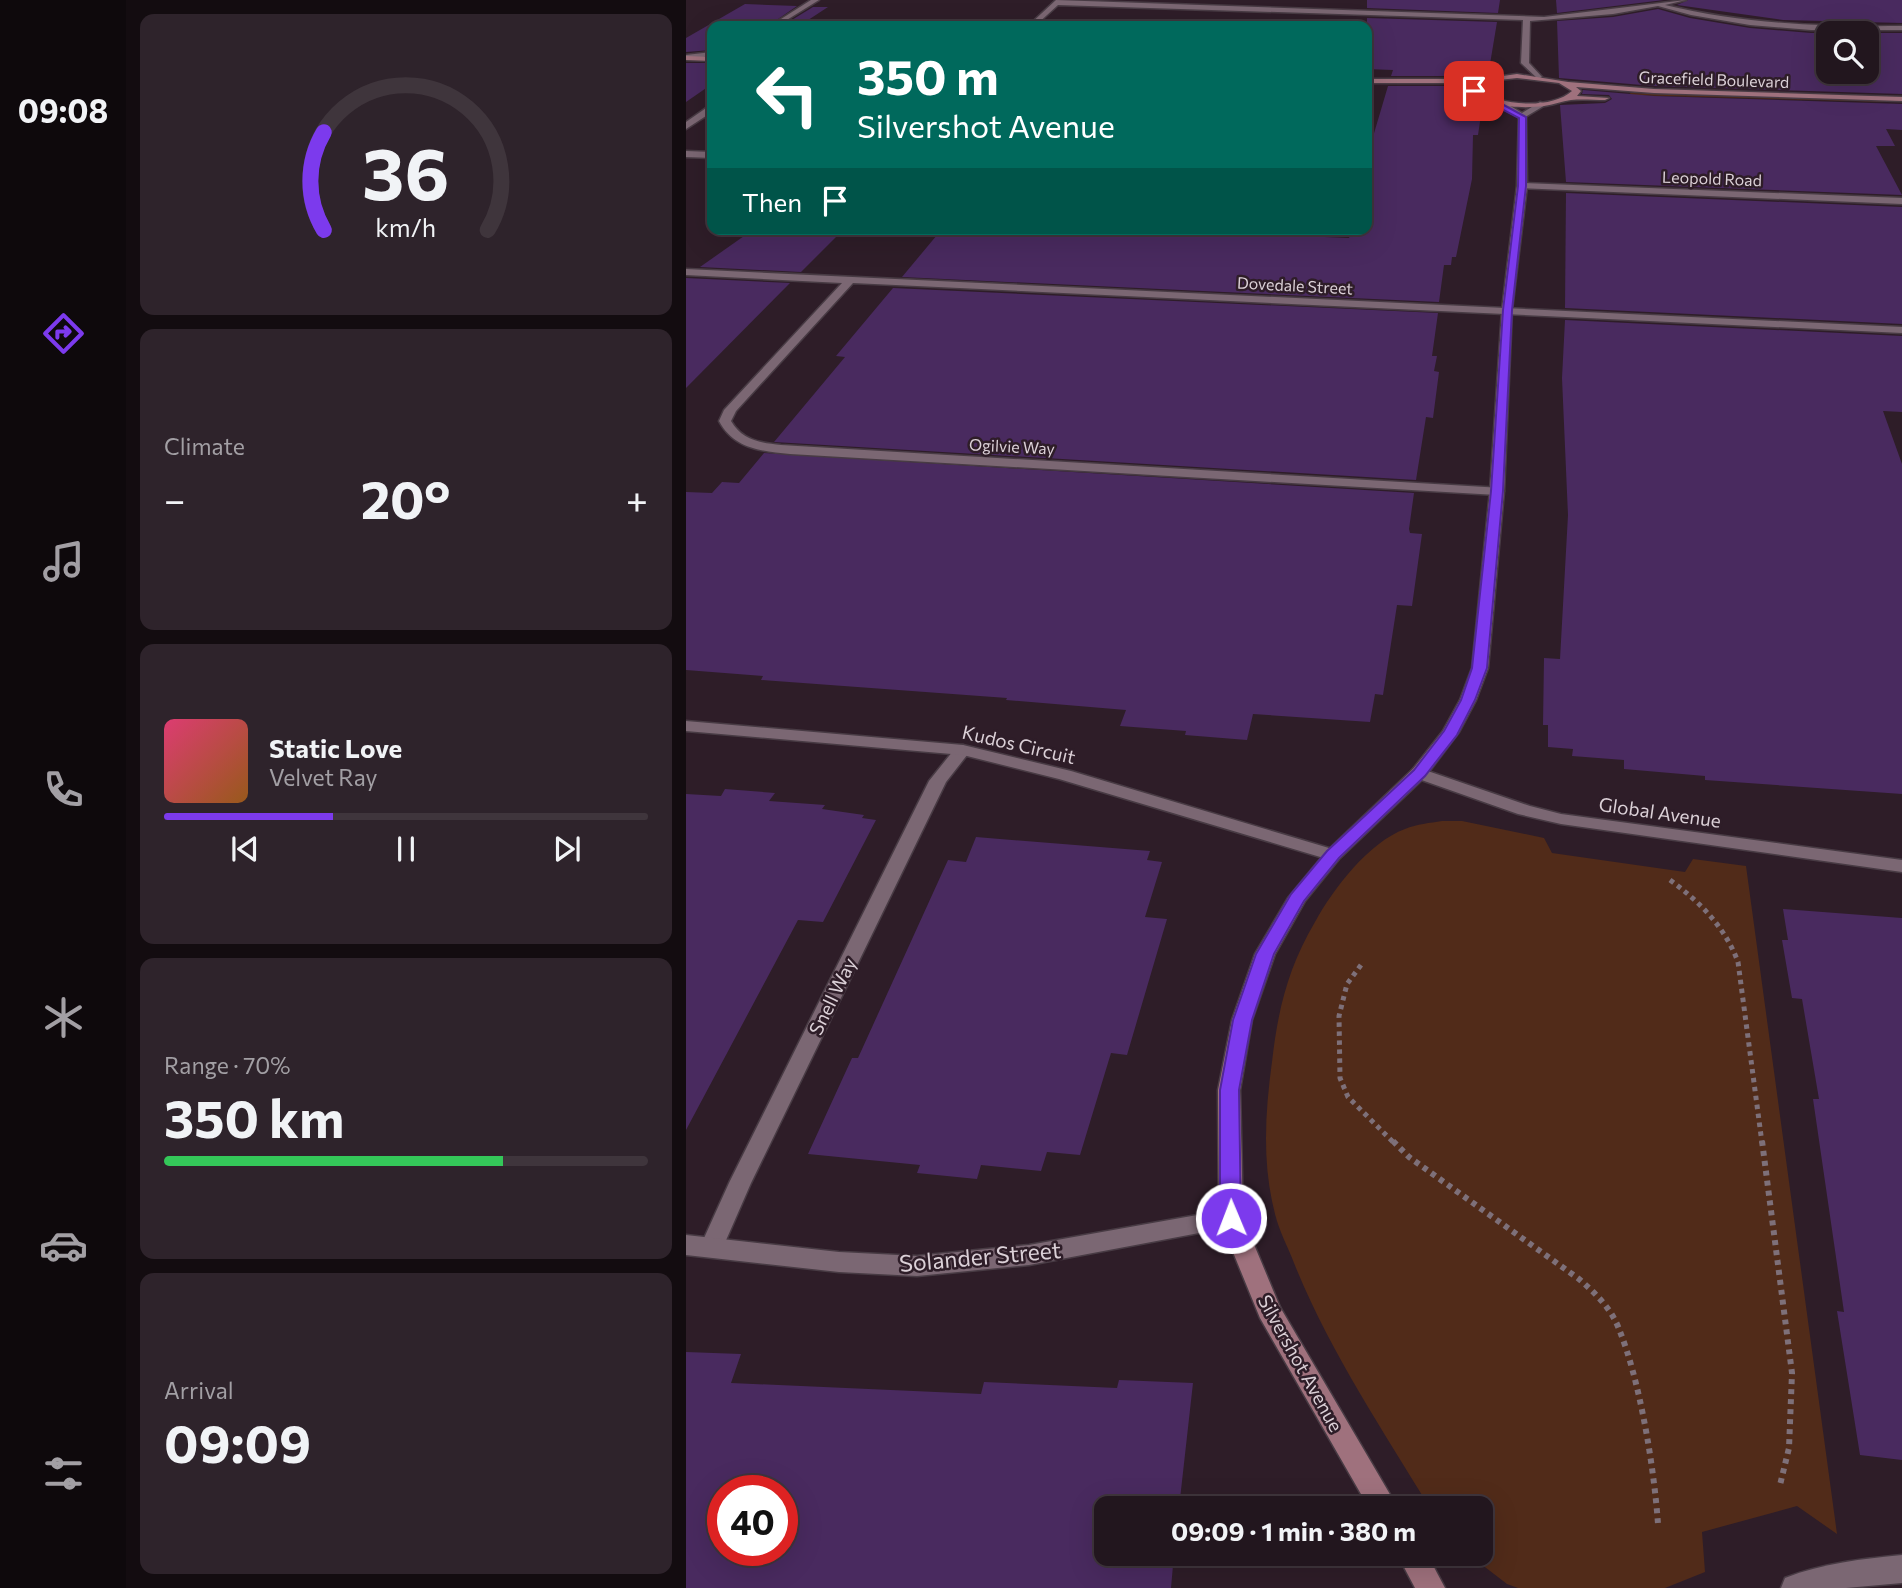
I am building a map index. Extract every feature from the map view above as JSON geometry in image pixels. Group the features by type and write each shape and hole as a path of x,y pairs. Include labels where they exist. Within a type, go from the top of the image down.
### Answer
{"street":[{"path":"782,21 816,0"},
{"path":"1188,8 1194,0"},
{"path":"1320,12 1326,0"},
{"path":"1037,21 1059,1 1527,19 1578,17 1683,0"},
{"path":"1657,5 1714,20 1749,24 1902,27"},
{"path":"1527,19 1525,63 1538,77"},
{"path":"686,57 707,56"},
{"path":"1507,77 1525,63"},
{"path":"686,65 707,66"},
{"name":"Gracefield Boulevard","path":"1482,81 1507,77 1538,77 1568,84 1665,92 1902,99"},
{"path":"1372,81 1482,81"},
{"path":"1481,96 1473,89 1482,81"},
{"path":"1568,84 1577,91 1572,98"},
{"path":"1372,89 1426,91"},
{"path":"1460,94 1481,96"},
{"name":"Gracefield Boulevard","path":"1481,96 1496,101 1544,104 1572,98 1902,107"},
{"path":"1496,101 1522,117 1544,104"},
{"path":"686,126 707,111"},
{"name":"Silvershot Avenue","path":"1377,1496 1269,1311 1231,1218 1229,1090 1242,1020 1265,954 1297,898 1333,855 1419,773 1451,732 1468,700 1480,668 1497,491 1507,310 1522,186 1522,117"},
{"path":"686,154 707,155"},
{"name":"Leopold Road","path":"1522,186 1902,201"},
{"name":"Dovedale Street","path":"686,272 1902,330"},
{"name":"Ogilvie Way","path":"850,280 730,410 725,421 733,433 754,445 790,450 1497,491"},
{"name":"Kudos Circuit","path":"686,726 963,750 1065,775 1333,855"},
{"name":"Snell Way","path":"712,1247 740,1183 939,781 963,750"},
{"name":"Global Avenue","path":"1419,773 1524,810 1561,819 1902,866"},
{"name":"Solander Street","path":"686,1245 839,1262 916,1266 1029,1255 1231,1218"},
{"path":"1418,1566 1431,1588"},
{"path":"1795,1588 1847,1574 1902,1569"}],"path":[{"path":"1670,880 1697,902 1720,929 1733,946 1738,962 1792,1373 1789,1448 1780,1485"},
{"path":"1361,965 1347,984 1339,1016 1340,1079 1348,1097 1409,1157 1579,1279 1602,1300 1619,1327 1636,1385 1656,1495 1658,1524"}],"shaded area":[{"path":"1630,93 1882,101 1886,102 1631,95"},
{"path":"1462,821 1544,838 1552,853 1685,872 1693,859 1746,866 1837,1534 1797,1506 1702,1532 1705,1572 1665,1588 1518,1588 1507,1584 1484,1566 1493,1566 1493,1496 1423,1496 1375,1419 1323,1327 1277,1220 1268,1176 1266,1119 1277,1024 1291,973 1306,939 1342,881 1365,855 1392,835 1414,826"}],"building":[{"path":"1367,0 1500,0 1498,13 1367,8"},
{"path":"1556,0 1664,0 1557,13"},
{"path":"1688,0 1902,0 1902,23 1783,20 1677,5"},
{"path":"745,4 797,6 775,21 716,21"},
{"path":"813,7 828,7 807,21 790,21"},
{"path":"1658,9 1690,18 1750,28 1816,33 1816,84 1879,84 1879,33 1902,33 1902,94 1654,86 1559,78 1557,21 1613,17"},
{"path":"1367,18 1497,22 1488,76 1391,76 1393,70 1372,69 1372,21 1367,21"},
{"path":"707,26 707,50 686,52 686,38"},
{"path":"686,63 707,63 707,87 686,102"},
{"path":"1388,86 1468,86 1467,91 1483,102 1478,135 1473,135 1472,179 1456,257 1452,257 1451,265 1444,265 1439,302 902,277 937,235 1276,235 1349,238 1350,235 1372,235 1372,140"},
{"path":"1583,90 1654,96 1902,104 1902,130 1886,129 1895,146 1876,146 1902,195 1566,182 1560,105 1605,103 1612,99 1609,95 1582,94"},
{"path":"1566,193 1902,207 1902,324 1565,308"},
{"path":"745,235 838,235 801,272 700,267"},
{"path":"686,278 790,283 686,388"},
{"path":"893,288 1438,313 1432,356 1437,356 1434,371 1439,372 1433,418 1426,417 1416,480 774,442 845,357 836,356"},
{"path":"1565,320 1902,336 1902,412 1883,411 1902,464 1902,794 1705,780 1705,776 1624,769 1624,760 1572,756 1573,749 1548,747 1548,725 1543,725 1544,658 1560,659 1568,515 1562,378"},
{"path":"764,453 1414,493 1409,529 1410,533 1422,534 1412,606 1397,605 1383,695 1375,694 1370,722 1253,714 1247,740 1185,735 1186,731 1120,726 1126,710 1006,700 1007,698 761,680 763,676 686,670 686,492 712,493 722,482 739,483"},
{"path":"725,789 775,793 769,801 825,805 822,809 864,815 862,818 876,820 823,922 798,920 686,1130 686,794 721,796"},
{"path":"976,837 1150,851 1147,860 1162,862 1145,917 1167,919 1127,1055 1111,1053 1080,1155 1047,1152 1041,1171 981,1165 977,1179 917,1173 920,1165 808,1154 852,1058 858,1058 948,860 966,862"},
{"path":"1783,909 1902,918 1902,1460 1860,1455 1837,1311 1844,1312 1813,1099 1819,1099 1802,999 1792,998 1782,940 1788,940"},
{"path":"686,1352 741,1354 731,1383 981,1394 984,1382 1117,1388 1119,1380 1193,1383 1180,1496 1094,1496 1094,1566 1173,1566 1171,1588 686,1588"}],"route":[{"path":"1231,1218 1229,1090 1242,1020 1265,954 1297,898 1333,855 1419,773 1451,732 1468,700 1480,668 1497,491 1507,310 1522,186 1522,117 1474,91"}]}
